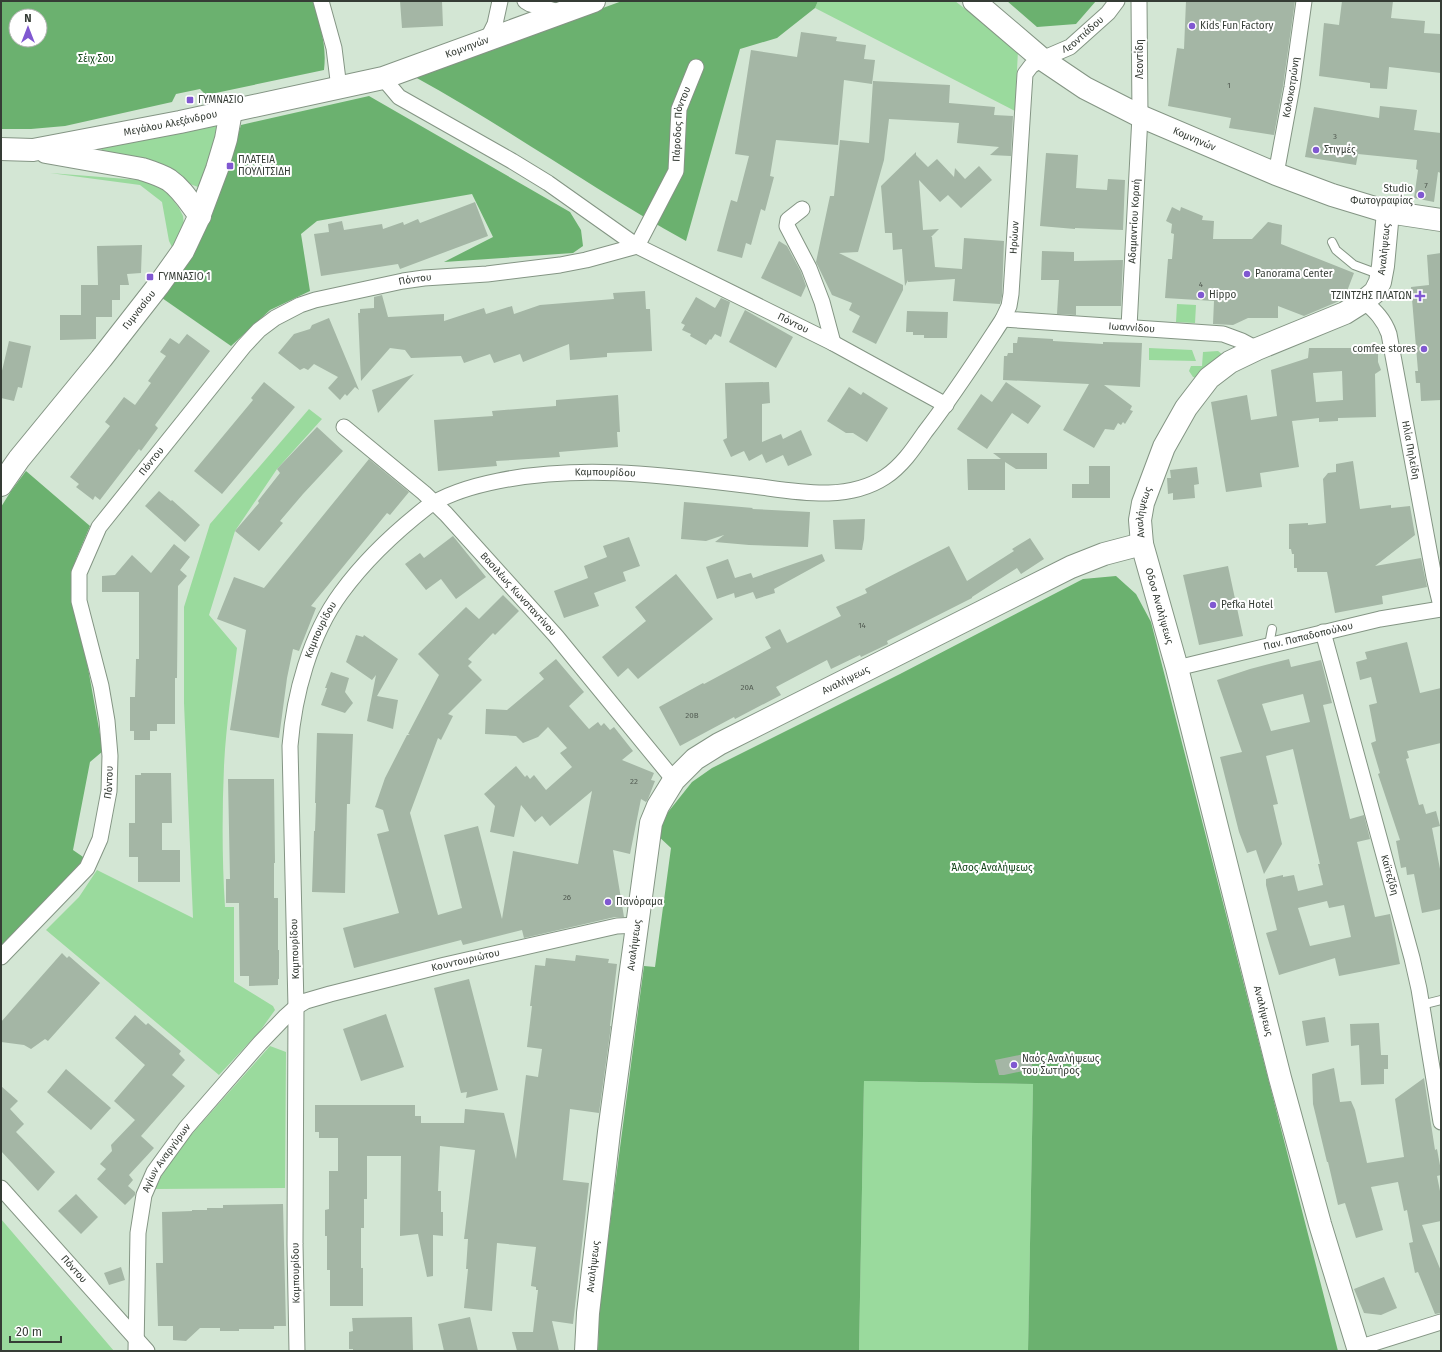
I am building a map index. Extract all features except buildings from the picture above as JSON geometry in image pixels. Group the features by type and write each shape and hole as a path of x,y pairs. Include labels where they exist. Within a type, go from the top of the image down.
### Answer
{"street":[{"path":"321,1 334,48 339,88"},
{"path":"487,40 495,24 500,1"},
{"path":"525,1 530,4 564,13"},
{"name":"Κομνηνών","path":"339,88 384,78 594,1"},
{"name":"Κομνηνών","path":"974,1 1042,59 1085,88 1140,116 1276,174 1332,195 1388,212 1441,220"},
{"name":"Λεοντιάδου","path":"1042,59 1070,47 1108,13 1117,1"},
{"name":"Λεοντίδη","path":"1139,1 1140,116"},
{"name":"Κολοκοτρώνη","path":"1276,174 1292,88 1304,1"},
{"name":"Ηρώων","path":"946,405 1003,319 1009,306 1025,74 1031,66 1042,59"},
{"name":"Πάροδος Πόντου","path":"637,246 676,171 679,109 696,67"},
{"name":"Πόντου","path":"384,78 399,97 442,120 524,168 637,246 833,343 946,405"},
{"name":"Μεγάλου Αλεξάνδρου","path":"1,150 33,150 232,112 339,88"},
{"name":"Γυμνασίου","path":"1,485 23,454 101,359 162,281 183,251 200,216 221,158 232,112"},
{"name":"Αδαμαντίου Κοραή","path":"1129,327 1140,116"},
{"path":"33,150 142,169 157,174 169,180 181,191 200,216"},
{"path":"802,209 788,220 787,226 809,268 822,302 833,343"},
{"name":"Αναλήψεως","path":"586,1351 588,1313 609,1132 651,824 658,806 674,780 696,759 719,744 957,623 1071,567 1104,554 1142,544 1140,520 1143,503 1159,459 1179,421 1194,397 1215,373 1230,362 1256,349 1337,317 1364,301 1377,288 1381,275 1388,212"},
{"name":"Πόντου","path":"1,957 87,868 100,839 109,791 110,756 107,721 101,686 79,602 79,573 99,527 253,336 268,322 291,309 315,300 349,292 417,279 487,274 560,265 586,260 637,246"},
{"name":"Ηλία Πηλείδη","path":"1364,301 1381,317 1388,334 1441,607"},
{"name":"Ιωαννίδου","path":"1003,319 1222,334 1242,340 1256,349"},
{"name":"Καμπουρίδου","path":"297,1351 295,1244 296,1007 290,746 291,728 297,693 312,650 330,611 342,592 384,544 418,514 434,502 459,491 508,479 590,471 670,476 807,492 837,492 852,490 878,481 896,468 946,405"},
{"name":"Βασιλέως Κωνσταντίνου","path":"344,427 434,502 556,636 674,780"},
{"name":"Οδοσ Αναλήψεως","path":"1142,544 1177,668"},
{"name":"Παν. Παπαδοπούλου","path":"1177,668 1323,632 1441,607"},
{"name":"Καϊτεζίδη","path":"1323,632 1404,925 1422,1005 1441,1122"},
{"name":"Αναλήψεως","path":"1177,668 1280,1078 1320,1224 1359,1350"},
{"name":"Κουντουριώτου","path":"296,1007 306,1001 330,994 445,965 610,928 625,925 638,925"},
{"name":"Αγίων Αναργύρων","path":"136,1345 138,1233 144,1195 154,1172 186,1128 260,1043 296,1007"},
{"name":"Πόντου","path":"1,1188 136,1345 147,1351"},
{"path":"1359,1350 1441,1322"}],"lane":[{"path":"1332,242 1336,250 1354,265 1381,275"},
{"path":"1269,645 1272,629"},
{"path":"1422,1005 1441,1000"}],"green space":[{"name":"Σέιχ Σου","path":"1,1 313,1 324,44 324,70 206,95 200,89 176,94 172,102 65,126 31,129 1,129"},
{"path":"622,1 818,1 815,8 777,38 740,49 686,241 618,201 484,117 415,77"},
{"path":"818,1 955,1 1018,50 1015,111 815,8"},
{"path":"1007,1 1096,1 1076,24 1037,27"},
{"path":"369,96 570,212 581,230 583,246 573,253 444,262 493,237 472,194 317,221 301,234 310,291 270,310 231,346 162,298 224,179 241,125"},
{"path":"216,125 218,132 200,186 198,187 145,159 101,152 102,148 105,147 187,132"},
{"path":"50,173 152,181 161,184 179,208 183,216 184,225 173,249 169,241 162,202 140,185"},
{"path":"1177,304 1196,305 1195,323 1176,322"},
{"path":"1149,348 1192,350 1196,361 1149,360"},
{"path":"1218,351 1223,355 1202,379 1193,377 1189,371 1191,366 1202,366 1203,352"},
{"path":"309,409 322,419 277,469 235,531 209,615 237,648 226,736 223,819 223,872 225,907 234,907 234,982 273,1006 275,1010 260,1031 219,1075 46,930 79,897 97,870 193,918 184,703 184,607 210,524"},
{"path":"26,471 90,526 76,559 73,605 88,668 103,751 90,762 73,850 86,859 55,894 1,946 1,507"},
{"name":"Άλσος Αναλήψεως","path":"1116,576 1136,594 1151,622 1338,1351 1028,1351 1033,1084 864,1081 859,1351 598,1351 599,1307 644,966 655,967 671,848 656,834 657,826 692,782 712,768 900,674 1083,579"},
{"path":"270,1046 286,1052 285,1188 155,1189 162,1175 183,1144"},
{"path":"864,1081 1033,1084 1028,1351 859,1351"},
{"path":"1,1219 114,1351 1,1351"}],"place":[{"name":"Kids Fun Factory","path":"1192,26"},
{"name":"ΓΥΜΝΑΣΙΟ","path":"190,100"},
{"name":"Στιγμές","path":"1316,150"},
{"name":"ΠΛΑΤΕΙΑ ΠΟΥΛΙΤΣΙΔΗ","path":"230,166"},
{"name":"Studio Φωτογραφίας","path":"1421,195"},
{"name":"Panorama Center","path":"1247,274"},
{"name":"ΓΥΜΝΑΣΙΟ 1","path":"150,277"},
{"name":"Hippo","path":"1201,295"},
{"name":"ΤΖΙΝΤΖΗΣ ΠΛΑΤΩΝ","path":"1420,296"},
{"name":"comfee stores","path":"1424,349"},
{"name":"Pefka Hotel","path":"1213,605"},
{"name":"Πανόραμα","path":"608,902"},
{"name":"Ναός Αναλήψεως του Σωτήρος","path":"1014,1065"}]}
